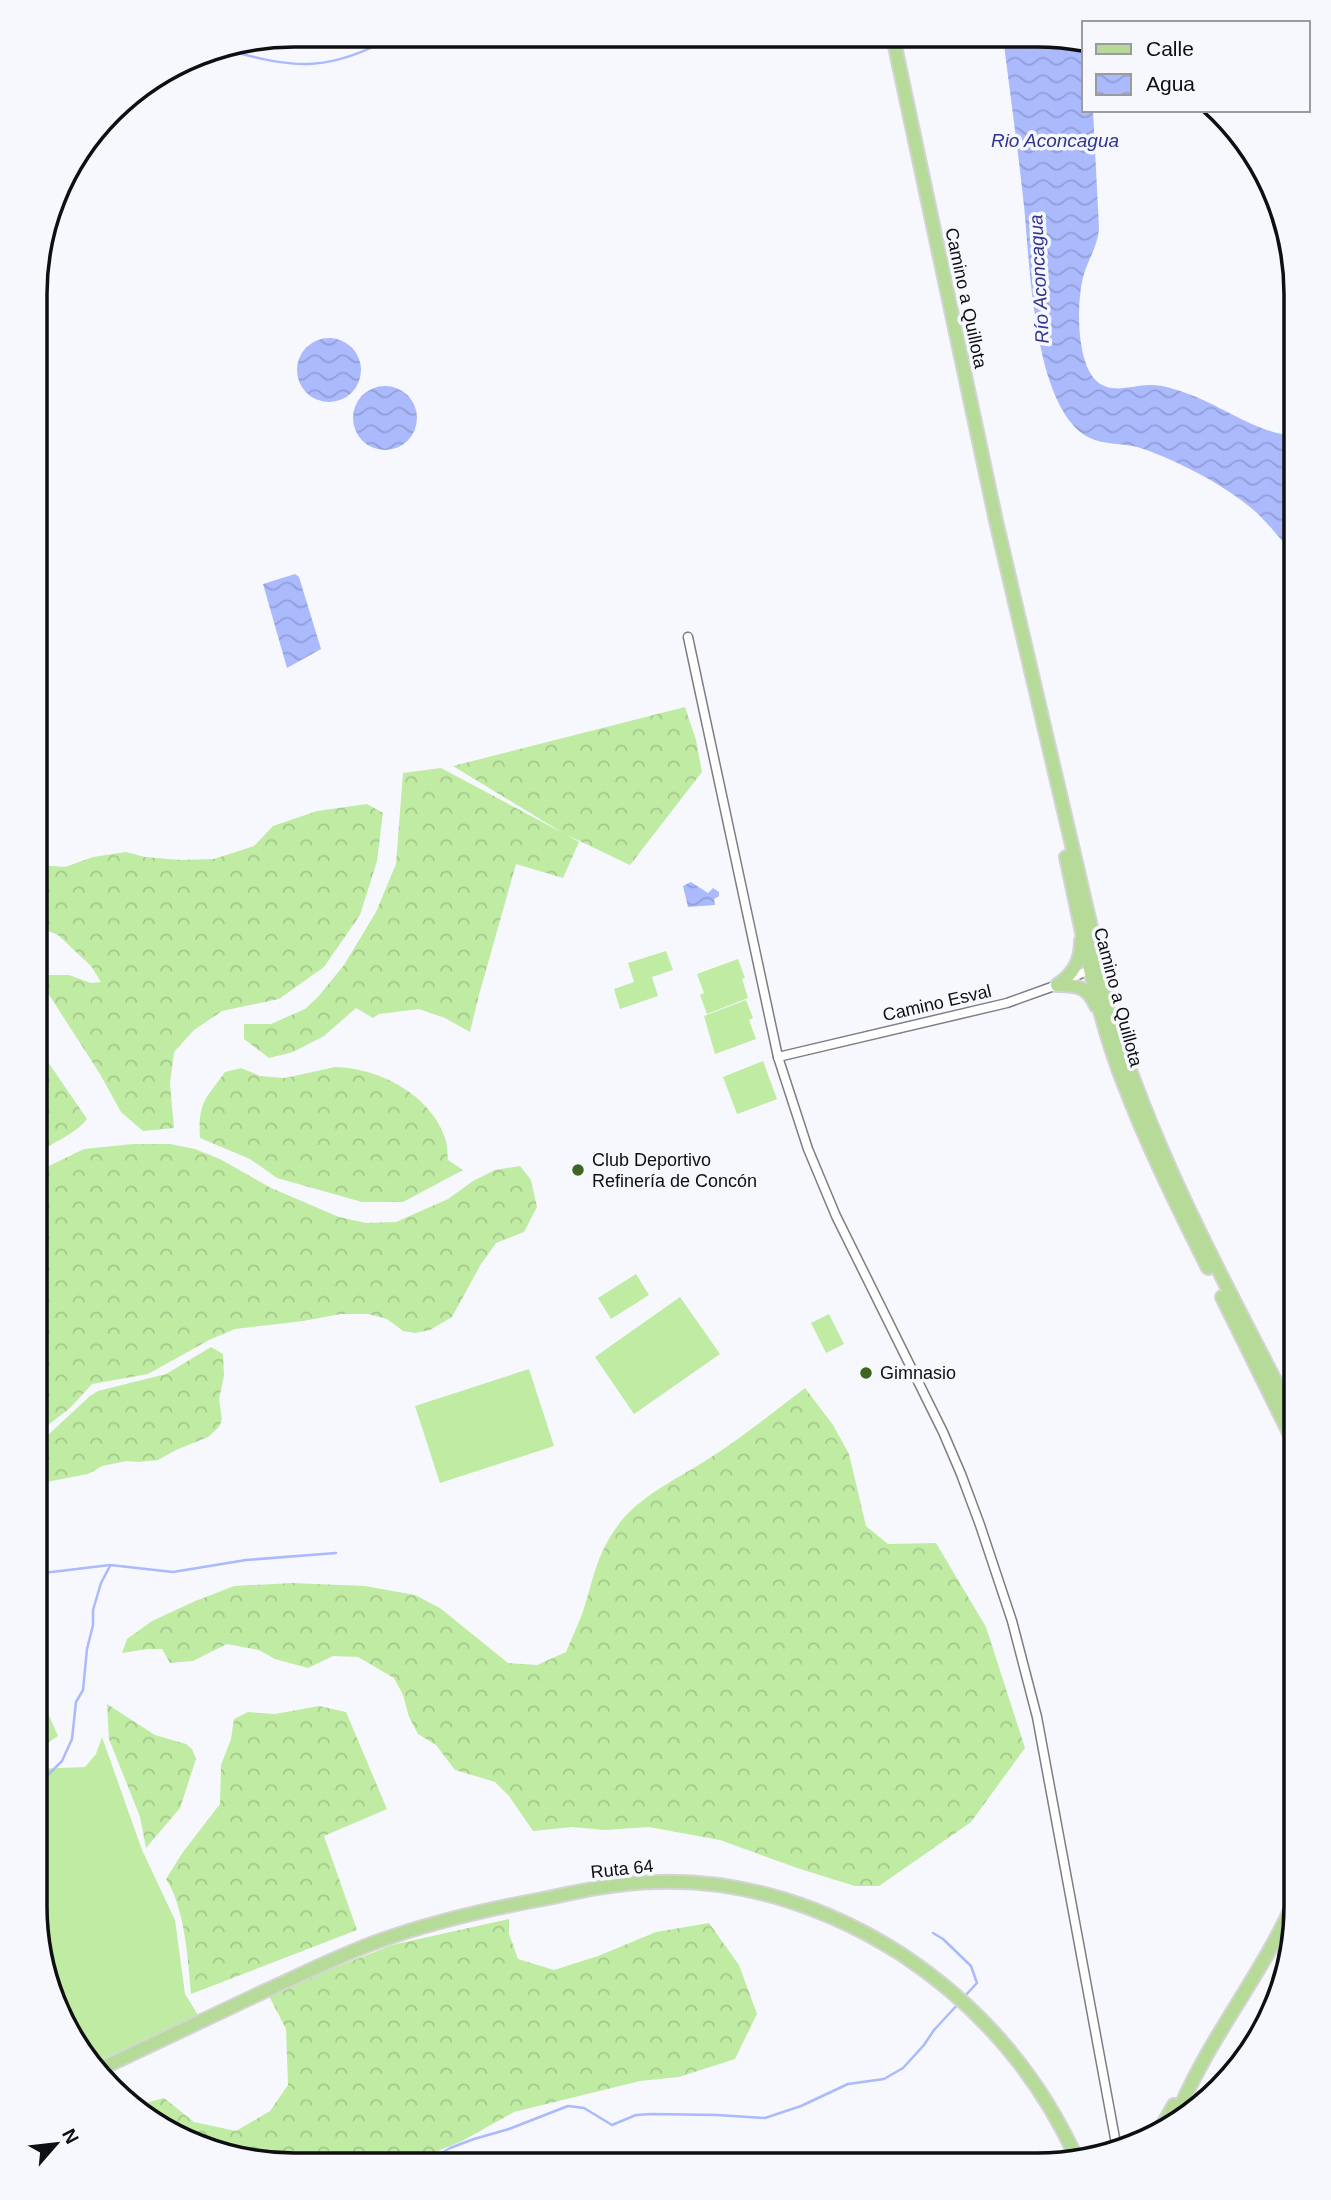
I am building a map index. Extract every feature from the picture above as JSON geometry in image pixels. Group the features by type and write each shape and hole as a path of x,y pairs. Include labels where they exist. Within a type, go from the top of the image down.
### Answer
{"main road":[{"name":"Camino a Quillota","path":"895,47 1006,566 1096,968 1106,1030 1121,1078 1152,1149 1283,1421"},
{"name":"Camino a Quillota","path":"1006,566 1016,624 1078,909 1120,1044 1159,1142 1223,1280 1283,1397"},
{"path":"1057,985 1073,971 1080,956 1078,909"},
{"path":"1057,985 1075,985 1086,990 1093,999 1106,1030"},
{"name":"Ruta 64","path":"106,2065 325,1963 378,1941 425,1926 526,1902 608,1887 655,1882 702,1883 749,1890 818,1911 865,1932 931,1975 986,2023 1028,2071 1073,2150"},
{"path":"1170,2113 1283,1923"},
{"path":"1182,2105 1201,2064"}],"street":[{"path":"688,637 778,1057 808,1149 836,1216 943,1432 981,1525 1008,1609 1037,1717 1115,2140"},
{"name":"Camino Esval","path":"778,1057 1007,1003 1096,968"}],"green space":[{"path":"685,707 696,740 702,772 630,865 567,835 579,842 563,878 516,864 470,1032 445,1018 419,1009 379,1014 373,1018 356,1008 324,1036 293,1052 269,1058 244,1039 244,1024 271,1024 305,1009 317,998 344,965 376,912 396,864 403,773 441,768 563,833 453,766"},
{"path":"367,804 383,813 377,861 360,915 324,967 279,999 222,1011 194,1030 174,1052 170,1084 174,1128 143,1131 121,1112 47,992 47,975 69,975 91,983 101,982 91,966 58,935 47,930 47,866 65,867 93,857 126,852 145,857 181,860 214,859 254,846 273,826 317,811"},
{"path":"666,951 673,970 652,977 658,996 620,1009 614,989 634,982 628,963"},
{"path":"738,959 748,998 707,1014 700,995 704,993 697,974"},
{"path":"746,1000 753,1018 749,1020 756,1039 715,1054 704,1016"},
{"path":"47,1060 87,1119 76,1130 47,1147"},
{"path":"763,1061 777,1099 737,1114 723,1077"},
{"path":"335,1067 369,1072 401,1086 415,1096 438,1122 446,1141 448,1160 463,1170 403,1202 362,1202 277,1178 250,1159 200,1138 200,1116 204,1102 225,1072 241,1068 260,1076 285,1078"},
{"path":"133,1144 170,1144 195,1149 220,1159 271,1188 339,1217 366,1223 396,1222 448,1199 473,1181 495,1170 520,1166 531,1180 537,1207 524,1232 496,1243 481,1264 452,1317 430,1330 415,1333 403,1331 387,1319 368,1314 341,1314 235,1329 209,1340 148,1374 92,1384 70,1408 47,1426 47,1168 84,1149"},
{"path":"636,1274 649,1295 611,1319 598,1298"},
{"path":"680,1297 720,1354 634,1414 595,1357"},
{"path":"829,1314 844,1344 826,1353 811,1323"},
{"path":"211,1347 223,1354 224,1376 219,1399 222,1419 219,1427 208,1437 158,1460 127,1461 102,1466 88,1474 47,1482 47,1435 90,1396 98,1391 166,1374"},
{"path":"529,1369 554,1446 440,1483 415,1406"},
{"path":"805,1388 833,1425 849,1454 866,1526 888,1544 936,1543 986,1627 1025,1748 971,1822 879,1886 855,1886 720,1840 649,1827 605,1830 572,1827 533,1831 509,1796 495,1782 455,1770 436,1745 418,1734 394,1678 358,1657 333,1656 308,1668 275,1659 259,1650 227,1644 193,1661 170,1663 162,1649 122,1653 127,1639 152,1621 193,1602 234,1586 292,1583 365,1586 415,1595 440,1608 508,1663 537,1665 566,1652 581,1617 603,1550 624,1517 657,1490 731,1444"},
{"path":"107,1704 155,1735 186,1744 192,1749 196,1759 180,1808 146,1848 140,1817 109,1739"},
{"path":"319,1706 346,1712 387,1809 324,1836 357,1930 191,1994 187,1950 178,1904 166,1879 220,1804 221,1765 231,1739 234,1719 248,1712 275,1714"},
{"path":"47,1711 58,1736 47,1744"},
{"path":"102,1737 142,1850 175,1920 185,1994 198,2015 101,2060 80,2029 60,1985 49,1938 47,1905 47,1769 85,1767 96,1754"},
{"path":"509,1919 509,1934 518,1959 554,1970 598,1956 656,1932 709,1923 739,1965 757,2014 735,2059 679,2077 640,2081 514,2112 462,2141 433,2153 262,2151 200,2134 171,2120 146,2103 164,2098 194,2122 236,2131 270,2111 288,2085 286,2029 268,1994 392,1945"}],"water":[{"name":"Rio Aconcagua","path":"1004,47 1082,51 1082,112 1093,112 1099,228 1081,286 1080,337 1088,369 1096,381 1107,387 1150,385 1171,388 1257,426 1284,434 1284,543 1250,507 1203,476 1152,452 1090,438 1071,423 1056,398 1038,333"},
{"path":"329,338 347,344 355,352 361,370 355,388 347,396 329,402 311,396 303,388 297,370 303,352 311,344"},
{"path":"385,386 403,392 411,400 417,418 411,436 403,444 385,450 367,444 359,436 353,418 359,400 367,392"},
{"path":"295,574 299,577 321,649 287,668 263,584"},
{"path":"691,882 708,893 713,888 719,892 719,896 714,899 715,905 688,907 683,886"}],"waterway":[{"path":"241,53 272,61 312,64 352,56 371,48"},
{"path":"47,1573 110,1565 173,1572 246,1560 336,1553"},
{"path":"47,1776 62,1761 72,1739 76,1702 83,1690 93,1610 101,1583 110,1566"},
{"path":"933,1933 971,1966 977,1983 963,1998"},
{"path":"442,2153 568,2106 584,2108 612,2125 636,2115 652,2114 765,2118 801,2106 848,2084 884,2079 903,2068 959,2003"}],"place":[{"name":"Club Deportivo Refinería de Concón","path":"578,1170"},
{"name":"Gimnasio","path":"866,1373"}],"water label":[{"name":"Río Aconcagua","path":"1039,279"}]}
